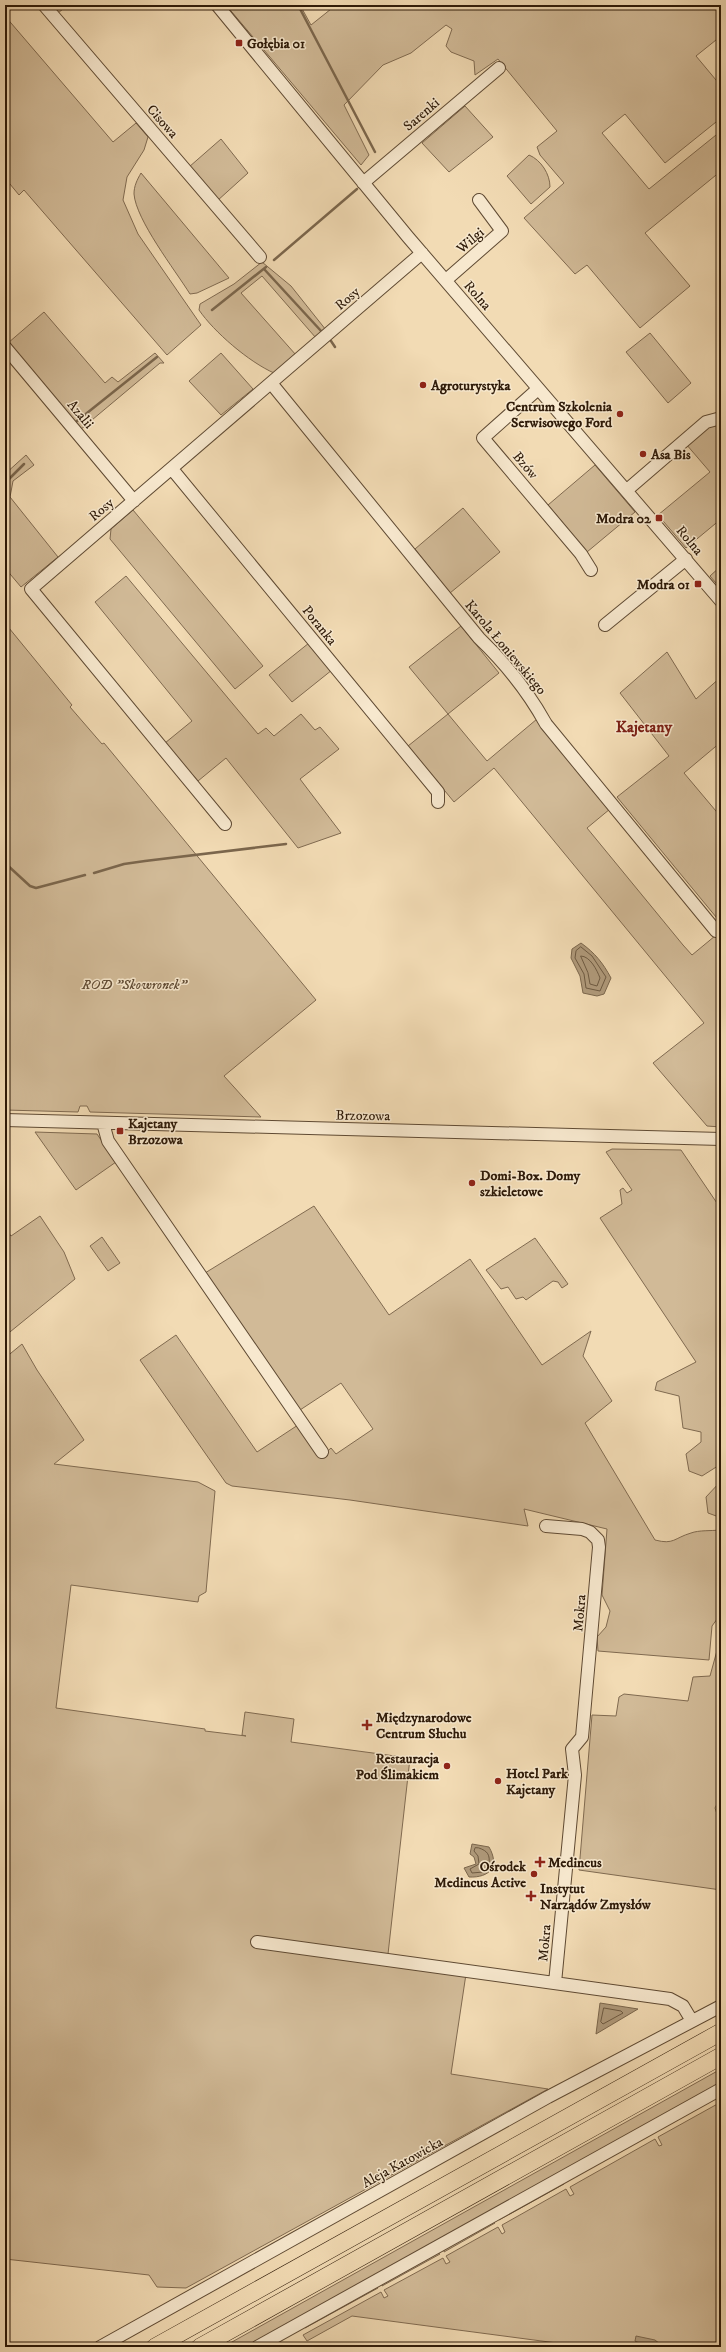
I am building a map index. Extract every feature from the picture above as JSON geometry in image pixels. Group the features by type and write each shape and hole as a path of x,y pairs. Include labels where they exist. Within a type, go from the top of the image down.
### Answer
{"highway":[{"path":"156,2347 721,2032"},
{"path":"200,2347 721,2056"}],"street":[{"name":"Cisowa","path":"44,5 260,257"},
{"name":"Rolna","path":"217,5 422,253 721,601"},
{"name":"Sarenki","path":"363,183 499,68"},
{"name":"Wilgi","path":"446,280 502,231 479,200"},
{"name":"Rosy","path":"225,824 31,589 422,253"},
{"name":"Azalii","path":"5,347 134,501"},
{"name":"Karola Łoniewskiego","path":"271,383 479,638 491,650 538,709 546,724 716,931"},
{"name":"Bzów","path":"538,389 483,438 581,554 591,570"},
{"path":"627,490 706,422 721,418"},
{"name":"Poranka","path":"172,469 438,792 438,802"},
{"path":"604,626 686,559"},
{"name":"Brzozowa","path":"5,1120 721,1139"},
{"path":"103,1123 108,1141 322,1452"},
{"name":"Mokra","path":"546,1526 586,1530 598,1540 599,1547 582,1737 572,1749 575,1775 555,1982 676,2000 683,2006 692,2021"},
{"path":"257,1942 555,1982"},
{"name":"Aleja Katowicka","path":"100,2347 548,2097 721,2006"},
{"path":"257,2347 721,2089"}],"green space":[{"path":"51,5 68,5 58,13"},
{"path":"226,5 300,5 311,25 336,5 721,5 721,36 696,56 721,86 721,118 665,163 625,114 602,133 649,189 721,131 721,171 645,233 690,286 640,328 587,265 575,274 524,218 564,183 540,155 537,147 557,131 498,59 475,75 474,61 451,52 446,46 452,29 446,25 411,53 383,65 344,105 369,155 361,165"},
{"path":"5,16 113,142 136,123 148,137 144,150 127,177 123,200 138,234 201,325 167,355 24,190 19,195 5,178"},
{"path":"465,106 493,137 449,172 422,143"},
{"path":"221,139 248,173 217,201 189,167"},
{"path":"529,155 541,164 547,172 550,182 550,187 531,204 507,176"},
{"path":"141,173 229,278 197,293 190,294 149,231 136,205 134,194 137,181"},
{"path":"262,262 291,286 326,330 316,338 262,276 241,293 296,355 274,373 254,362 233,346 214,328 199,310 200,304 234,284"},
{"path":"44,312 105,383 112,377 118,382 155,353 164,363 160,363 80,430 66,411 8,343"},
{"path":"650,333 691,383 668,403 626,352"},
{"path":"221,353 253,389 221,415 189,381"},
{"path":"721,423 721,519 686,548 658,515 710,472 686,444 709,425"},
{"path":"26,455 34,465 13,481 10,497 58,557 21,587 5,568 5,474"},
{"path":"595,465 635,512 587,552 548,505"},
{"path":"463,508 500,552 450,593 415,549"},
{"path":"133,510 263,666 235,689 110,539 111,529"},
{"path":"721,566 721,589 710,576"},
{"path":"126,576 258,734 266,728 274,736 301,714 315,730 320,727 339,749 300,779 341,833 298,848 226,758 198,781 165,743 192,721 95,602"},
{"path":"461,626 499,673 448,714 409,667"},
{"name":"ROD \"Skowronek\"","path":"9,628 72,705 70,707 102,744 104,743 316,1000 224,1076 261,1117 90,1112 87,1106 80,1106 78,1112 5,1110 5,629"},
{"path":"309,643 332,670 292,702 269,675"},
{"path":"667,652 696,699 721,677 721,742 684,773 721,817 721,923 617,797 669,756 620,693"},
{"path":"448,714 487,761 537,719 610,809 587,828 683,945 692,955 721,931 721,1127 707,1126 653,1063 704,1023 494,768 454,802 408,746"},
{"path":"35,1132 97,1134 116,1162 76,1190"},
{"path":"612,1149 681,1150 721,1209 721,1464 702,1476 689,1471 686,1454 701,1442 701,1432 683,1428 679,1396 655,1390 657,1382 696,1362 600,1218 622,1204 620,1190 623,1188 627,1193 632,1190 606,1152"},
{"path":"314,1206 389,1315 470,1259 542,1365 591,1331 583,1356 612,1401 585,1423 655,1540 666,1542 694,1532 720,1530 719,1517 708,1513 706,1497 721,1481 721,1619 720,1615 712,1626 709,1660 598,1651 597,1637 606,1627 610,1611 602,1595 607,1529 524,1509 528,1526 350,1500 232,1486 226,1483 140,1360 176,1335 257,1452 298,1425 322,1456 331,1448 336,1454 373,1429 341,1383 300,1410 205,1273"},
{"path":"40,1216 64,1252 75,1279 5,1336 5,1228 11,1236"},
{"path":"102,1237 120,1263 108,1271 90,1246"},
{"path":"535,1238 568,1284 562,1288 558,1282 553,1281 526,1300 523,1297 516,1299 508,1287 501,1289 486,1270"},
{"path":"22,1344 37,1370 84,1440 54,1464 198,1482 215,1491 206,1592 199,1596 198,1602 71,1585 56,1708 246,1736 242,1735 245,1712 294,1719 291,1742 410,1758 387,1963 466,1974 451,2074 548,2089 186,2288 157,2287 149,2275 5,2259 5,1358"},
{"path":"721,1636 721,1796 715,1808 717,1814 721,1814 721,1890 579,1870 592,1715 616,1716 619,1697 624,1694 688,1701 693,1677 710,1676"},
{"path":"721,2069 721,2083 248,2347 223,2347"},
{"path":"721,2102 721,2347 587,2347 352,2316 307,2341 303,2335 381,2292 384,2298 388,2296 384,2290 443,2258 446,2264 450,2262 446,2256 498,2227 502,2234 505,2232 502,2225 566,2189 570,2196 574,2194 570,2187 655,2139 659,2146 662,2145 658,2137"},
{"path":"562,2183 564,2184 499,2220 500,2218"},
{"path":"493,2222 495,2223 444,2252 444,2249"},
{"path":"438,2253 440,2254 382,2286 383,2283"},
{"path":"377,2287 378,2288 305,2328 306,2325"}],"water":[{"path":"581,943 598,959 611,978 604,994 597,996 583,993 580,976 571,958 572,949"},
{"path":"472,1844 489,1847 493,1860 491,1870 476,1877 469,1877 464,1868 476,1864 474,1857 470,1854"},
{"path":"600,2003 638,2009 596,2034"},
{"path":"636,2336 655,2340 660,2344 657,2346 647,2347 635,2341"}],"waterway":[{"path":"298,5 375,152"},
{"path":"274,260 357,189"},
{"path":"212,310 266,267"},
{"path":"264,269 322,332"},
{"path":"331,341 335,347"},
{"path":"77,421 157,357"},
{"path":"5,492 7,481 24,464"},
{"path":"94,873 124,864 286,844"},
{"path":"5,863 30,886 36,888 85,875"}],"place":[{"name":"Gołębia 01","path":"239,43"},
{"name":"Agroturystyka","path":"423,385"},
{"name":"Centrum Szkolenia Serwisowego Ford","path":"620,414"},
{"name":"Asa Bis","path":"643,454"},
{"name":"Modra 02","path":"659,518"},
{"name":"Modra 01","path":"698,584"},
{"name":"Kajetany Brzozowa","path":"120,1131"},
{"name":"Domi-Box. Domy szkieletowe","path":"472,1183"},
{"name":"Międzynarodowe Centrum Słuchu","path":"367,1725"},
{"name":"Restauracja Pod Ślimakiem","path":"447,1766"},
{"name":"Hotel Park Kajetany","path":"498,1781"},
{"name":"Medincus","path":"540,1862"},
{"name":"Ośrodek Medincus Active","path":"534,1874"},
{"name":"Instytut Narządów Zmysłów","path":"531,1896"}],"district":[{"name":"Kajetany","path":"644,726"}]}
